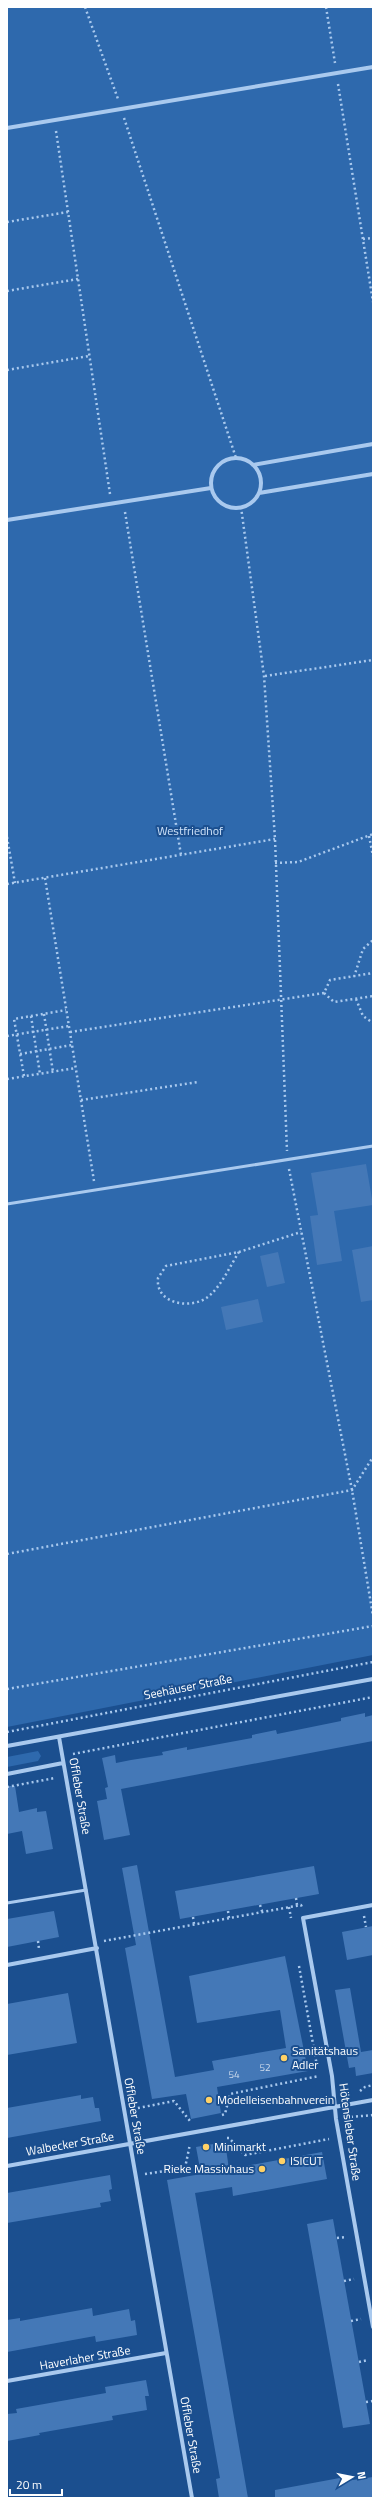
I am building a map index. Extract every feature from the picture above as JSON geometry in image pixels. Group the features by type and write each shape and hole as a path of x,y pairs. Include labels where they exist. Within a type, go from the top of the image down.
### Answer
{"street":[{"path":"7,128 373,67"},
{"path":"253,465 373,444"},
{"path":"236,458 253,465 260,480 258,493 253,501 241,507 224,505 215,496 211,488 213,473 218,466 227,460 236,458"},
{"path":"258,493 373,474"},
{"path":"7,520 211,488"},
{"name":"Seehäuser Straße","path":"7,1746 373,1679"},
{"name":"Offleber Straße","path":"59,1737 96,1942 123,2111 130,2143 192,2498"},
{"path":"7,1774 63,1763"},
{"path":"303,1918 373,1905"},
{"name":"Hötensleber Straße","path":"303,1918 332,2076 334,2107 373,2326"},
{"path":"7,1964 97,1948"},
{"name":"Walbecker Straße","path":"7,2166 373,2100"},
{"name":"Haverlaher Straße","path":"7,2381 166,2353"}],"lane":[{"path":"7,1204 373,1146"},
{"path":"7,1903 86,1890"}],"path":[{"path":"85,7 122,110 236,458"},
{"path":"326,7 373,302"},
{"path":"54,120 112,504"},
{"path":"7,222 68,212"},
{"path":"363,239 373,238"},
{"path":"7,291 78,279"},
{"path":"7,370 89,356"},
{"path":"123,502 181,855"},
{"path":"241,507 264,676 274,839 287,1159 352,1490 373,1616"},
{"path":"264,676 373,660"},
{"path":"275,863 298,862 373,834"},
{"path":"369,836 373,856"},
{"path":"7,838 15,883"},
{"path":"7,884 274,839"},
{"path":"45,878 96,1189"},
{"path":"354,977 363,949 373,940"},
{"path":"324,993 330,980 373,974"},
{"path":"70,1032 281,1001 324,993"},
{"path":"324,993 334,1002 373,996"},
{"path":"356,999 363,1016 373,1023"},
{"path":"24,1076 14,1019 66,1010"},
{"path":"44,1014 53,1072"},
{"path":"31,1016 40,1074"},
{"path":"7,1036 69,1026"},
{"path":"20,1054 72,1045"},
{"path":"7,1079 76,1068"},
{"path":"81,1100 198,1082"},
{"path":"239,1252 215,1290 206,1298 178,1303 169,1301 162,1294 158,1278 166,1266 239,1252 301,1232"},
{"path":"7,1554 352,1490 373,1457"},
{"path":"7,1690 373,1626"},
{"name":"Seehäuser Straße","path":"7,1732 373,1662"},
{"path":"73,1754 373,1697"},
{"path":"7,1787 55,1778"},
{"path":"296,1898 297,1905"},
{"path":"96,1942 301,1904 303,1918"},
{"path":"260,1905 262,1912"},
{"path":"228,1911 229,1918"},
{"path":"364,1916 366,1927"},
{"path":"356,1918 368,1916"},
{"path":"194,1917 194,1924"},
{"path":"218,2116 225,2114 230,2094 320,2078"},
{"path":"123,2111 174,2101 188,2121 196,2120"},
{"path":"351,2117 373,2115"},
{"path":"221,2139 229,2138 244,2155 330,2139"},
{"path":"134,2168 146,2174 185,2168 190,2144 198,2143"},
{"path":"337,2238 347,2236"},
{"path":"344,2281 355,2279"},
{"path":"352,2321 362,2319"},
{"path":"359,2362 368,2360"},
{"path":"366,2402 373,2401"}],"green space":[{"name":"Westfriedhof","path":"7,7 373,7 373,1655 7,1727"},
{"path":"38,1751 41,1756 38,1761 7,1767 7,1757"}],"building":[{"path":"366,1164 373,1205 334,1211 342,1261 317,1265 310,1216 318,1215 311,1173"},
{"path":"373,1246 373,1300 361,1302 352,1250"},
{"path":"278,1252 285,1283 267,1287 260,1256"},
{"path":"258,1299 263,1322 226,1330 221,1307"},
{"path":"365,1713 365,1717 373,1715 373,1741 121,1789 130,1835 104,1840 97,1801 107,1799 105,1788 108,1787 102,1758 115,1755 116,1763 163,1755 162,1752 187,1747 187,1750 252,1738 252,1735 276,1730 277,1734 341,1721 341,1718"},
{"path":"7,1786 15,1786 19,1812 37,1808 37,1812 46,1811 53,1849 26,1854 22,1831 7,1834"},
{"path":"137,1865 175,2077 214,2070 212,2061 286,2048 280,2010 197,2023 189,1976 285,1956 308,2071 217,2087 221,2113 191,2119 186,2094 152,2099 125,1948 136,1945 122,1868"},
{"path":"314,1866 319,1894 180,1919 175,1891"},
{"path":"54,1911 59,1937 7,1947 7,1919"},
{"path":"373,1926 373,1955 347,1960 342,1932"},
{"path":"350,1988 361,2052 373,2050 373,2073 356,2076 355,2067 349,2068 335,1990"},
{"path":"68,1993 77,2043 7,2055 7,2004"},
{"path":"81,2095 81,2099 93,2097 95,2108 99,2108 101,2121 7,2138 7,2108"},
{"path":"225,2142 229,2169 322,2152 327,2179 233,2196 232,2187 195,2193 248,2498 219,2498 216,2479 220,2478 167,2180 201,2174 196,2147"},
{"path":"110,2175 112,2189 109,2190 111,2201 100,2203 101,2207 7,2223 7,2193"},
{"path":"333,2219 370,2424 343,2428 307,2224"},
{"path":"92,2308 93,2316 129,2309 131,2321 135,2320 137,2335 96,2342 95,2336 7,2352 7,2320 20,2318 20,2321"},
{"path":"146,2380 149,2396 145,2396 147,2410 112,2416 113,2420 39,2433 40,2435 7,2441 7,2414 17,2413 16,2409 106,2393 105,2387"},
{"path":"345,2477 346,2481 373,2477 373,2498 275,2498 275,2490"}],"place":[{"name":"Sanitätshaus Adler","path":"284,2058"},
{"name":"Modelleisenbahnverein","path":"209,2100"},
{"name":"Minimarkt","path":"206,2147"},
{"name":"ISICUT","path":"282,2161"},
{"name":"Rieke Massivhaus","path":"262,2169"}]}
